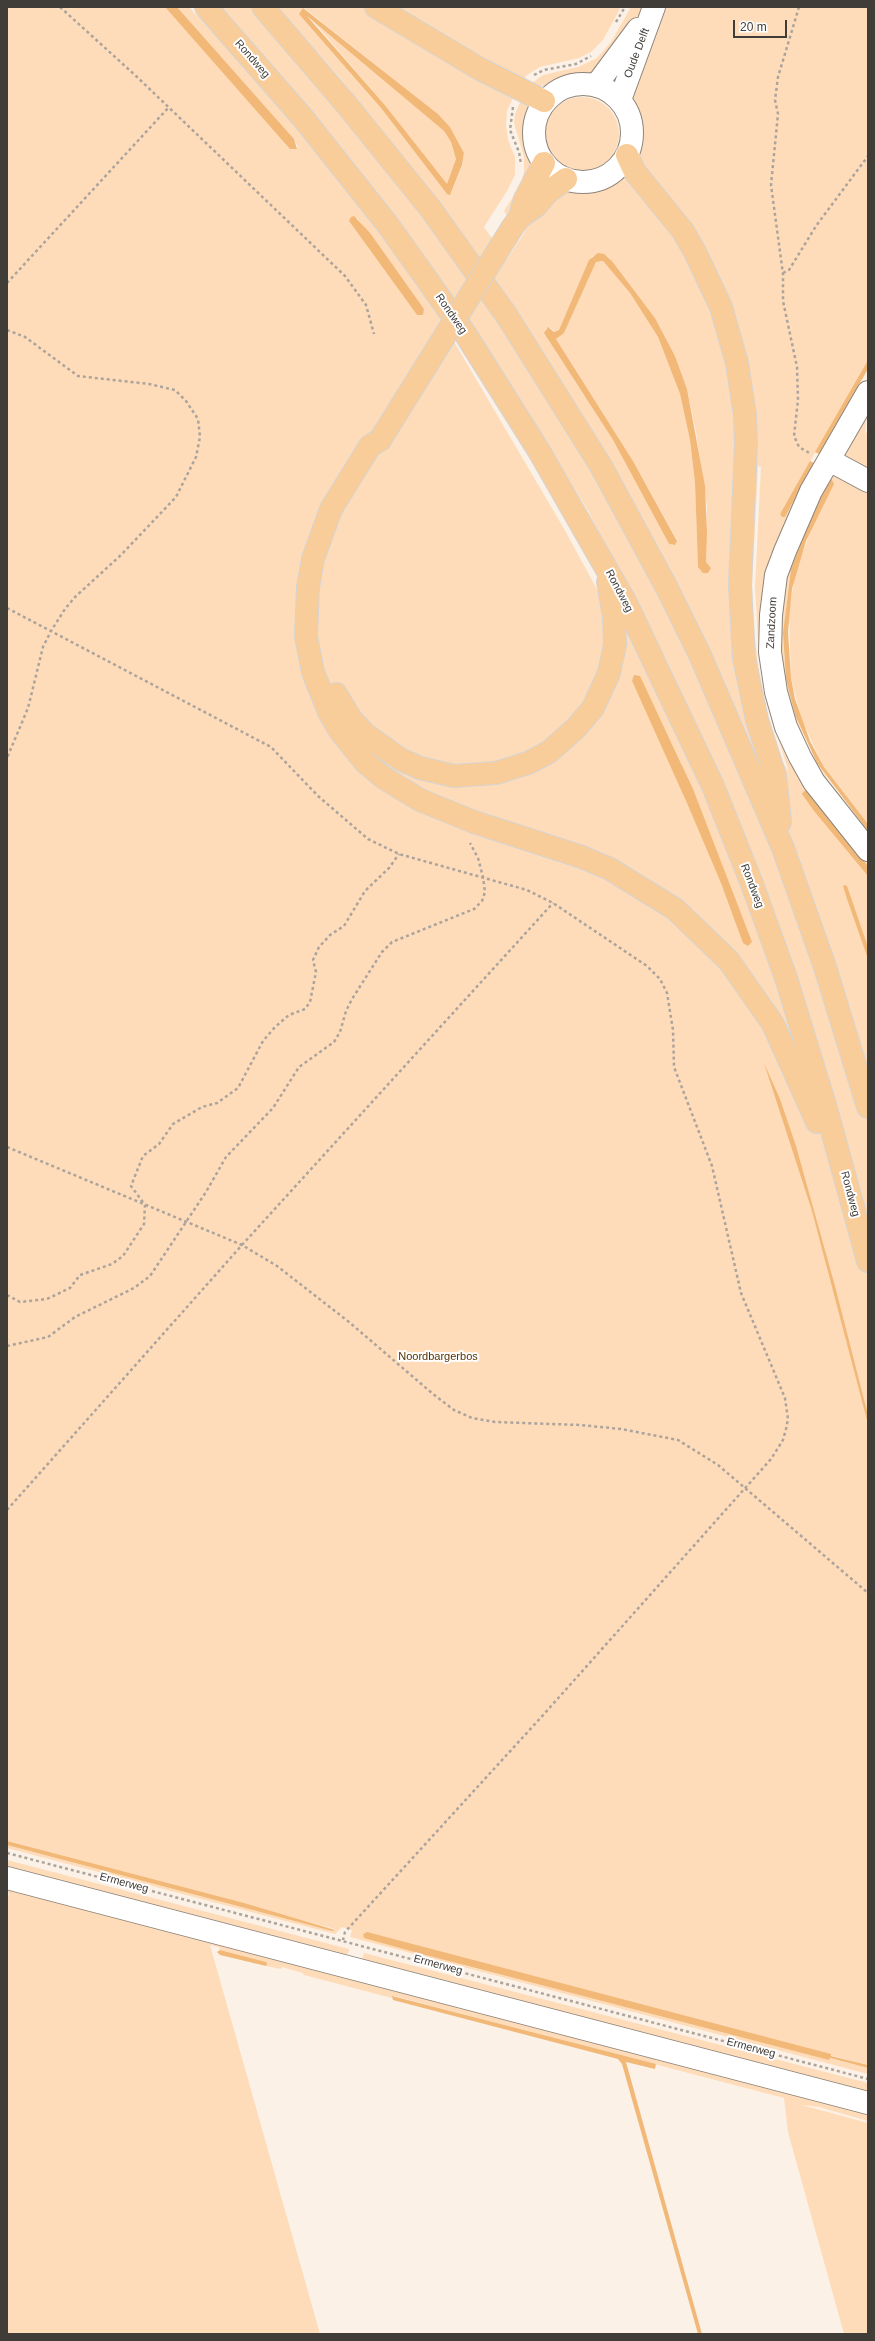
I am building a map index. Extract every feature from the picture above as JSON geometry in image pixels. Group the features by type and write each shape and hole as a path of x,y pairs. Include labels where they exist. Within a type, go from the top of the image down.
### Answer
{"main road":[{"name":"Rondweg","path":"206,7 303,118 388,224 466,335 539,451 604,562 680,715 713,786 752,884 786,978 853,1203 868,1261"},
{"path":"263,7 346,104 434,214 507,316 601,466 667,588 700,655 783,848 825,966 868,1107"},
{"path":"376,7 480,70 544,101"},
{"path":"627,155 635,172 683,231 696,252 721,307 738,363 745,415 746,443 740,585 744,658 757,720 775,776 783,848"},
{"path":"544,163 525,199 516,222 375,447 331,509 313,559 308,587 306,636 313,672 329,712 340,731 365,762 384,778 420,800 474,822 582,857 610,869 674,909 729,961 773,1024 853,1203"},
{"path":"516,222 536,206 548,192 566,179"},
{"path":"375,447 344,512 331,544 324,571 319,627 322,656 340,703 351,719 365,734 400,759 420,768 454,776 496,773 528,763 567,738 593,708 611,666 615,645 614,616 604,562"}],"street":[{"name":"Oude Delft","path":"597,84 654,7"},
{"name":"Oude Delft","path":"620,100 654,7"},
{"path":"575,84 597,84 610,91 620,100 631,120 631,144 627,155 619,167 608,176 594,181 580,182 566,179 553,173 544,163 536,148 533,132 536,116 544,101 564,87 575,84"},
{"name":"Zandzoom","path":"868,392 796,521 776,575 770,615 770,652 776,692 786,727 814,782 868,850"},
{"path":"828,462 868,481"},
{"path":"7,1878 868,2103"}],"path":[{"path":"60,7 169,107 345,276 366,305 374,334"},
{"path":"614,26 625,7"},
{"path":"799,7 778,77 775,100 778,114 771,184 782,274 783,301 797,367 798,400 794,436 799,446 828,462"},
{"path":"520,169 519,152 510,130 513,107 522,91 537,73 576,64 594,54"},
{"path":"7,283 169,107"},
{"path":"782,274 788,270 816,226 868,156"},
{"path":"7,330 25,337 78,376 148,384 175,390 186,401 198,419 200,437 196,457 176,497 121,555 75,597 65,609 51,631 39,661 28,708 7,758"},
{"path":"7,608 271,747 340,817 368,838 399,854 527,890 553,903 647,966 660,979 667,993 673,1030 674,1067 712,1166 741,1293 785,1398 788,1419 783,1440 771,1459 345,1932 343,1940"},
{"path":"7,1346 48,1337 75,1316 144,1282 156,1269 212,1182 221,1164 273,1108 299,1067 334,1042 340,1032 346,1011 352,999 382,952 392,942 474,909 484,896 483,877 478,858 468,840"},
{"path":"7,1295 20,1302 47,1299 70,1288 80,1276 112,1264 123,1256 144,1224 145,1205 131,1186 143,1156 159,1144 173,1124 202,1107 217,1103 238,1088 263,1041 275,1027 289,1015 305,1009 310,1002 316,972 313,960 319,947 330,936 344,926 365,891 389,868 399,854"},
{"path":"7,1510 242,1245 553,903"},
{"path":"7,1148 242,1245 277,1266 454,1410 472,1418 495,1422 580,1425 663,1436 678,1440 703,1455 868,1593"},
{"name":"Ermerweg","path":"7,1853 868,2079"}],"green space":[{"name":"Noordbargerbos","path":"7,7 165,7 293,150 298,147 294,139 177,7 189,7 253,75 305,135 375,224 423,289 563,527 605,604 620,616 688,754 700,732 667,661 588,511 517,394 441,281 368,182 302,101 219,7 251,7 287,48 406,193 510,339 609,501 685,645 713,707 726,685 667,566 612,465 430,191 340,78 278,7 366,7 514,96 507,111 506,125 508,140 515,157 515,175 507,191 484,227 507,259 526,230 524,228 547,203 568,190 591,189 605,185 625,171 669,221 648,179 638,152 639,133 631,97 635,74 667,7 868,7 868,360 780,514 782,517 785,517 815,460 822,464 788,526 773,698 868,857 868,866 807,791 804,791 868,874 868,2065 364,1933 363,1935 366,1938 478,1969 868,2068 868,2074 350,1937 352,1930 342,1927 335,1934 7,1848 7,1845 332,1931 335,1929 7,1841","holes":["304,8 438,114 450,127 464,153 462,166 451,193 447,194 381,108 300,14","357,218 424,309 423,315 417,315 349,221","671,224 746,376 752,665 730,352","592,256 607,256 655,318 675,356 687,389 696,432 707,506 706,562 711,568 698,567 695,483 690,440 680,394 658,337 630,293 603,261 596,262 564,332 556,339 633,461 677,540 675,545 669,544 613,440 551,344 545,329 550,328 556,332 559,330","758,466 761,467 755,587 758,639 767,702 789,773 782,761 768,718 760,681 754,632 752,586","639,675 682,765 676,776 632,681"]},
{"path":"386,7 621,7 603,40 591,52 579,58 540,67 527,75 521,83"},
{"path":"631,7 644,7 604,65 588,75 532,88 529,85 543,75 578,67 597,58 611,42"},
{"path":"308,15 444,131 451,142 456,159 447,185 384,104"},
{"path":"575,97 589,97 603,103 613,113 619,127 619,141 613,155 603,165 589,171 575,171 561,165 551,155 545,141 545,127 551,113 561,103"},
{"path":"521,100 533,105 527,119 525,132 531,166 520,194 507,216 504,211 520,186 524,172 524,157 514,123 515,114"},
{"path":"868,400 865,434 868,429 868,472 844,459 841,448"},
{"path":"828,471 868,487 868,824 824,767 802,721 791,678 789,612 796,570 813,525 832,488 797,549 791,569 783,633 786,679 795,715 811,753 828,780 868,831 868,843 805,756 779,679 782,574"},
{"path":"7,1860 349,1949 349,1951 346,1956 7,1870"},
{"path":"7,1888 868,2112 868,2121 819,2107 802,2105 868,2123 868,2334 844,2334 788,2132 784,2098 394,1996 392,1998 304,1975 303,1973 282,1967 281,1969 266,1966 266,1962 220,1950 219,1947 210,1945 320,2334 7,2334 7,1897 9,1895"},
{"path":"364,1953 868,2083 868,2094 361,1962"}],"shaded area":[{"path":"165,7 177,7 294,139 297,149 290,149"},
{"path":"303,8 438,114 450,127 464,153 462,165 450,195 447,194 381,108 299,14","holes":["307,16 444,131 451,142 456,159 447,184 384,104"]},
{"path":"354,216 370,233 424,309 423,315 417,315 349,221 351,217"},
{"path":"598,253 604,254 612,261 655,318 675,356 687,389 705,486 707,533 706,562 711,568 708,573 703,573 698,567 695,483 690,440 680,394 658,337 630,293 603,261 596,262 564,333 556,339 633,461 677,541 675,545 669,544 613,440 544,333 548,327 554,332 559,330 589,260"},
{"path":"868,360 868,369 819,454 815,452"},
{"path":"810,461 814,463 785,517 782,517 780,514"},
{"path":"831,478 834,484 806,541 792,589 788,632 791,678 795,699 810,741 824,767 868,824 868,831 817,763 795,715 786,679 783,633 791,569 814,506"},
{"path":"634,675 640,676 693,789 752,942 748,946 743,943 721,883 632,681"},
{"path":"804,791 807,791 868,866 868,876 814,811 802,794"},
{"path":"843,886 847,886 868,947 868,959 847,899"},
{"path":"764,1063 780,1099 796,1146 835,1286 868,1415 868,1424 812,1211"},
{"path":"7,1841 244,1903 335,1930 332,1931 7,1845"},
{"path":"367,1932 831,2054 831,2056 868,2065 868,2068 830,2058 829,2060 418,1953 364,1938 363,1934"},
{"path":"220,1950 266,1962 267,1964 266,1966 220,1955 217,1952"},
{"path":"392,1996 656,2064 655,2069 626,2062 702,2334 698,2334 622,2064 618,2059 393,2000"}]}
